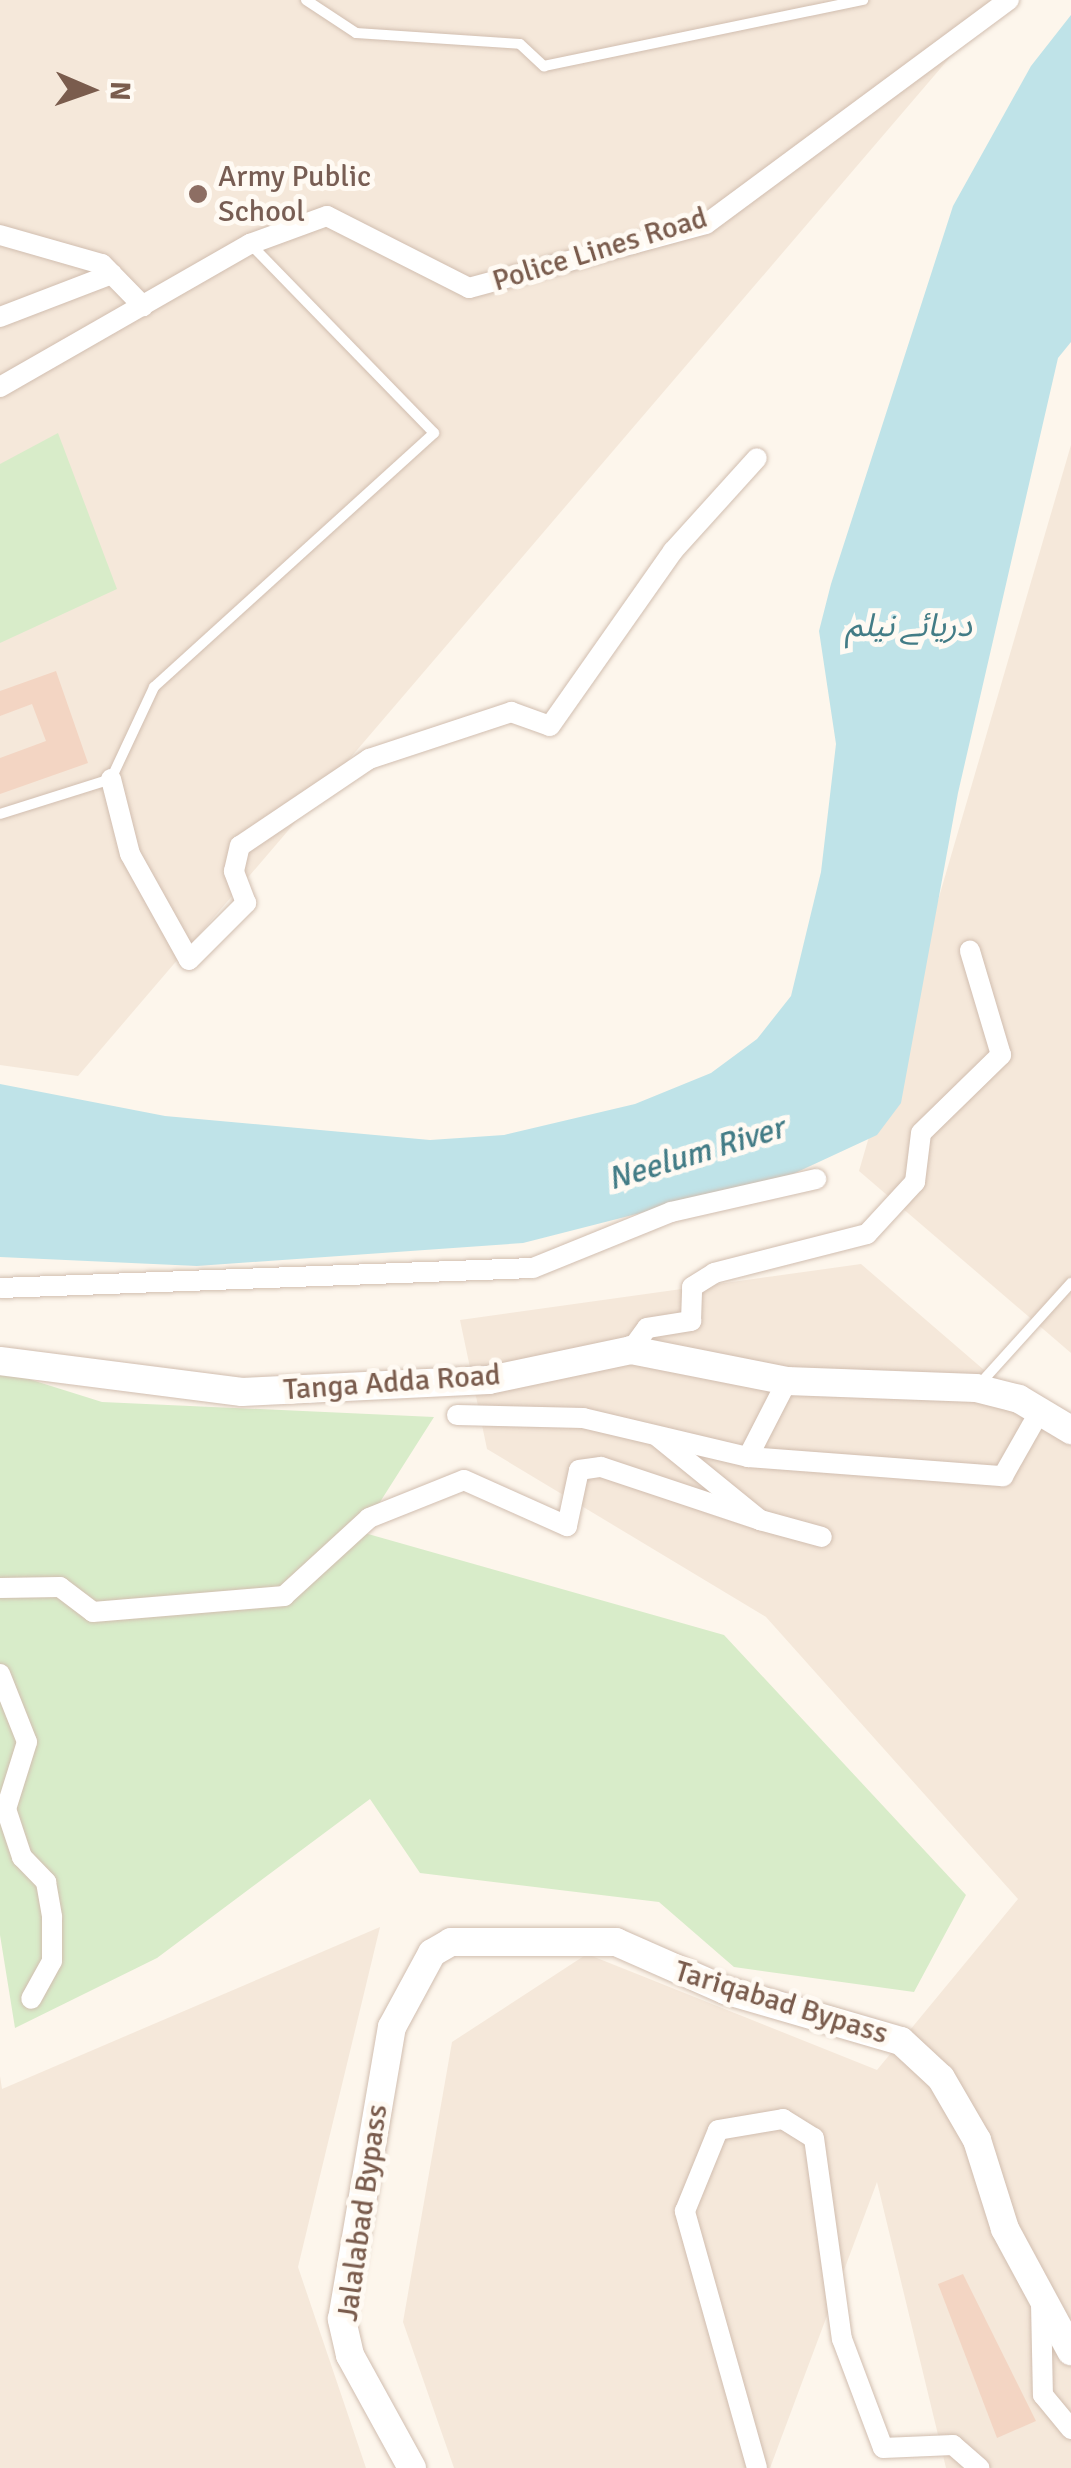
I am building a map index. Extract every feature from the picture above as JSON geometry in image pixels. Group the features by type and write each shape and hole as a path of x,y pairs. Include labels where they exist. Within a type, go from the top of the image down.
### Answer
{"street":[{"name":"Police Lines Road","path":"0,388 250,244 327,216 469,288 706,224 1010,0"},
{"path":"0,235 53,245 112,274 142,306"},
{"path":"0,316 112,274"},
{"path":"111,778 130,854 190,960 246,903 234,871 240,846 369,759 511,712 550,726 673,550 757,458"},
{"path":"631,1350 647,1328 690,1321 692,1287 714,1273 867,1234 915,1182 920,1132 938,1107 976,1084 1001,1055 970,951"},
{"path":"0,1288 533,1268 671,1212 816,1179"},
{"name":"Tanga Adda Road","path":"0,1360 242,1392 489,1380 631,1350 787,1381 976,1388 1040,1411 1071,1430"},
{"path":"748,1457 787,1381"},
{"path":"457,1415 583,1418 748,1457 1003,1476 1040,1411"},
{"path":"653,1433 760,1520"},
{"path":"0,1588 60,1587 93,1612 284,1596 369,1518 464,1480 567,1526 579,1470 601,1466 822,1537"},
{"path":"0,1674 28,1742 6,1809 22,1857 46,1882 52,1917 52,1961 31,1999"},
{"name":"Tariqabad Bypass","path":"432,1953 511,1936 616,1942 724,1990 901,2041 941,2078 978,2140 1041,2303 1071,2351"},
{"name":"Jalalabad Bypass","path":"412,2468 357,2369 342,2319 392,2027 432,1953"},
{"path":"757,2468 686,2210 718,2130 784,2119 814,2138 842,2340 883,2448 953,2445 979,2468"},
{"path":"1041,2303 1043,2395 1071,2429"}],"lane":[{"path":"306,0 356,33 520,44 544,66 863,0"},
{"path":"0,814 111,778 154,686 434,433 250,244"},
{"path":"976,1388 1071,1283"}],"shaded area":[{"path":"0,0 999,0 78,1076 0,1065"},
{"path":"1071,445 1071,1353 859,1171"},
{"path":"861,1264 1071,1445 1071,2468 946,2468 877,2182 770,2468 454,2468 403,2322 452,2042 587,1954 877,2070 1018,1899 766,1617 487,1449 460,1320"},
{"path":"380,1927 298,2267 366,2468 0,2468 0,2076 2,2089"}],"green space":[{"path":"58,433 117,589 0,643 0,464"},
{"path":"0,1370 102,1402 434,1417 361,1532 724,1635 966,1895 914,1992 734,1967 659,1902 420,1873 370,1799 157,1958 15,2028 0,1935"}],"water":[{"name":"دریائے نیلم","path":"1071,15 1071,342 1058,358 958,793 901,1103 877,1135 793,1174 523,1243 197,1266 0,1257 0,1084 165,1116 430,1140 504,1135 635,1104 711,1073 757,1039 791,996 821,872 836,744 819,631 831,584 953,206 1031,66"}],"building":[{"path":"56,671 88,763 0,794 0,758 46,741 32,704 0,716 0,691"},
{"path":"963,2274 1036,2421 997,2438 938,2284"}],"place":[{"name":"Army Public School","path":"198,194"}],"water label":[{"name":"Neelum River","path":"696,1154"}]}
